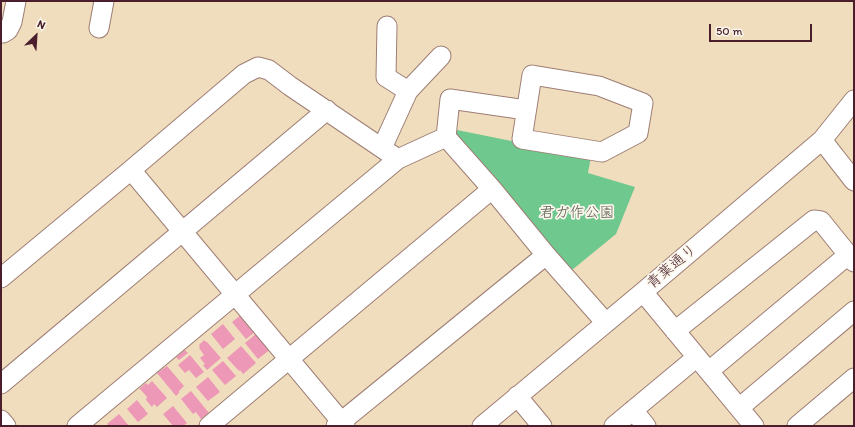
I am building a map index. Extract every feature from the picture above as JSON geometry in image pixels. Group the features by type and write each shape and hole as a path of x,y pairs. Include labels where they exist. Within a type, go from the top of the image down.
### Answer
{"street":[{"path":"1,32 8,30 12,22 16,1"},
{"path":"99,28 104,1"},
{"path":"387,26 386,77 408,91"},
{"path":"382,148 408,91 441,56"},
{"path":"1,278 244,74 258,67 269,70 290,86 398,159"},
{"path":"532,75 599,86 643,103 638,133 602,152 522,139 526,110 532,75"},
{"path":"526,110 450,99 446,137 606,323"},
{"name":"青葉通り","path":"482,426 822,140 854,100"},
{"path":"1,384 327,110"},
{"path":"77,426 398,159 446,137"},
{"path":"822,140 854,181"},
{"path":"131,170 289,359 341,424 546,255"},
{"path":"209,426 492,189"},
{"path":"614,426 633,410 703,364 851,258 821,221 814,220 675,331"},
{"path":"643,292 754,426"},
{"path":"739,408 854,311"},
{"path":"797,426 854,378"},
{"path":"517,396 542,426"},
{"path":"633,410 646,426"},
{"path":"1,420 6,426"}],"green space":[{"name":"君ガ作公園","path":"452,129 591,157 588,173 635,187 616,234 572,270"}],"building":[{"path":"241,315 255,332 246,339 232,322"},
{"path":"223,324 235,339 223,349 211,334"},
{"path":"258,332 272,348 258,359 245,343"},
{"path":"204,340 221,358 207,370 203,365 205,364 200,358 204,355 199,348 199,345"},
{"path":"241,346 256,363 243,374 227,358"},
{"path":"185,350 188,353 179,360 176,357"},
{"path":"190,355 204,372 196,378 189,370 185,373 178,365"},
{"path":"223,361 236,376 225,385 212,370"},
{"path":"167,366 184,386 176,396 157,373"},
{"path":"208,377 220,392 208,401 196,387"},
{"path":"152,381 167,398 157,407 154,404 152,407 146,400 147,397 139,389 146,383 148,385"},
{"path":"191,391 209,413 201,419 196,412 193,414 181,399"},
{"path":"137,400 148,414 138,422 127,409"},
{"path":"173,406 187,423 183,426 173,426 163,414"},
{"path":"119,414 129,426 109,426 107,424"}]}
